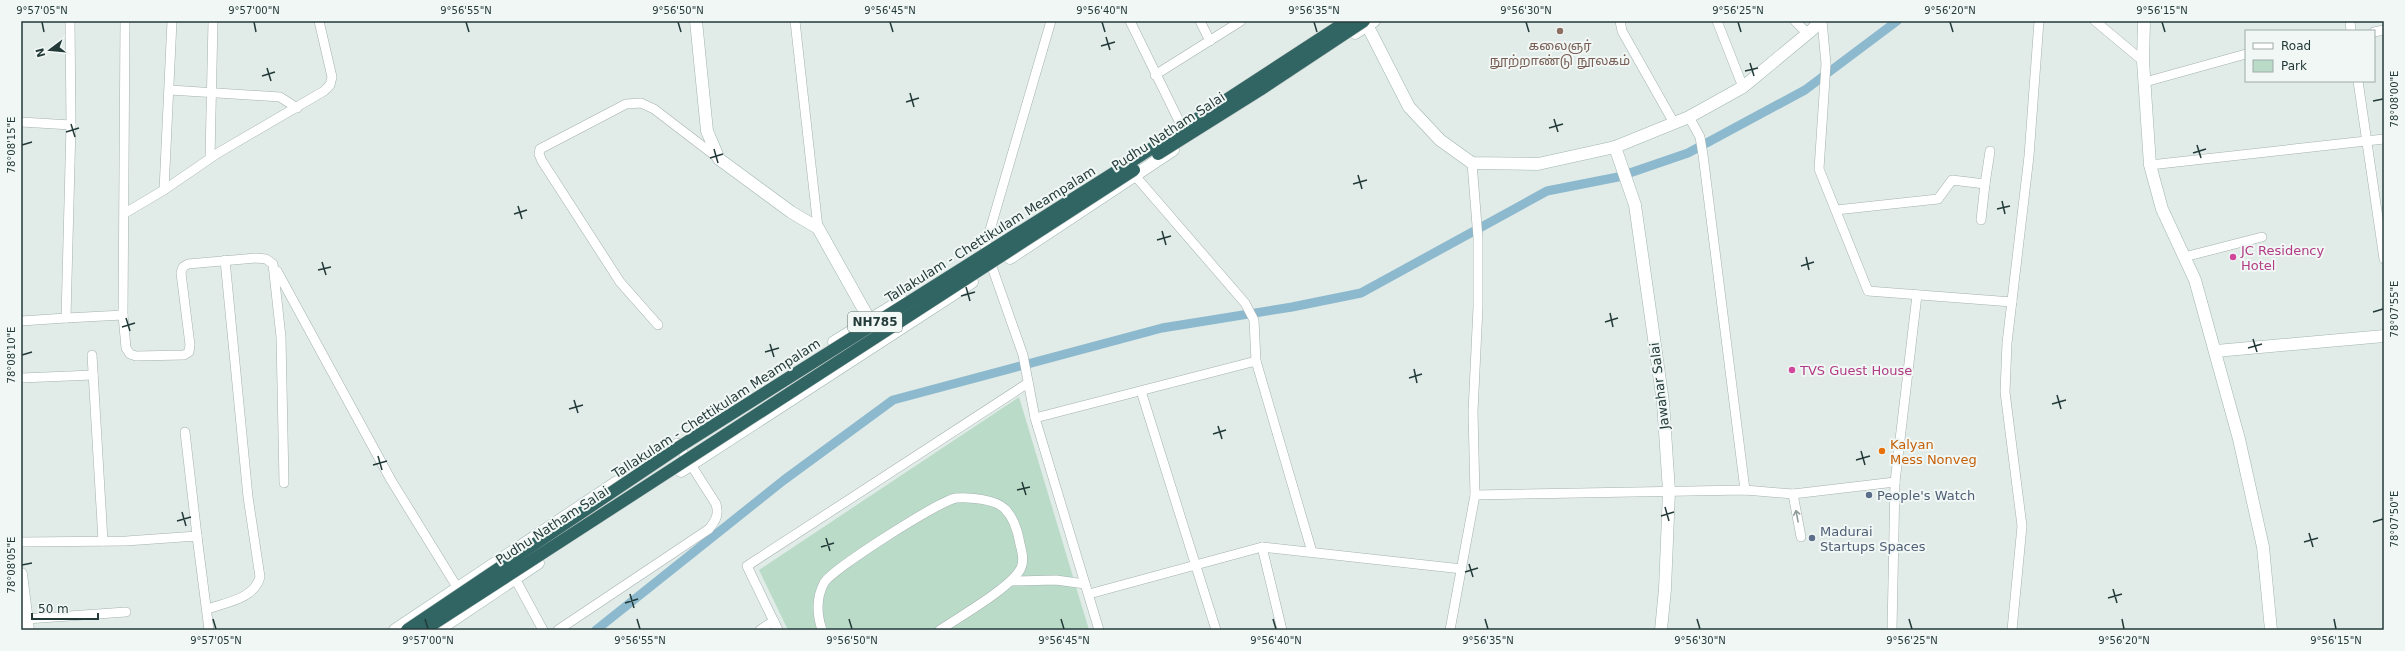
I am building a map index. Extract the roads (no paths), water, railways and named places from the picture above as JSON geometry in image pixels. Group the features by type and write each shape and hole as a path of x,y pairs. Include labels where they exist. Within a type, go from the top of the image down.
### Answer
{"highway":[{"name":"Tallakulam - Chettikulam Meampalam","path":"407,630 679,447 1124,167 1347,21"},
{"name":"Tallakulam - Chettikulam Meampalam","path":"424,630 949,288 1367,22"}],"main road":[{"path":"696,21 707,131 720,159 791,212 818,228 882,341"},
{"name":"Pudhu Natham Salai","path":"395,630 457,587 677,442 1123,160 1336,21"},
{"path":"1367,22 1409,107 1440,140 1472,163 1538,164 1615,147 1689,117 1743,87 1807,34 1819,21"},
{"path":"2144,21 2143,61 2150,165 2162,209 2195,280 2239,439 2263,547 2271,630"},
{"name":"Pudhu Natham Salai","path":"438,630 691,464 1135,177 1367,22"},
{"name":"Jawahar Salai","path":"1615,147 1635,205 1663,402 1668,491 1665,589 1661,630"},
{"path":"2216,352 2384,336"},
{"path":"21,574 27,625"}],"street":[{"path":"66,318 71,125 70,21"},
{"path":"124,21 125,213 123,315 126,348 130,354 136,356 184,355 189,352 190,345 181,273 183,267 188,264 256,258 266,259 273,264 391,480 457,587"},
{"path":"164,190 170,90 172,21"},
{"path":"210,158 213,21"},
{"path":"125,213 164,190 210,158 324,91 330,85 332,77 319,21"},
{"path":"795,21 818,228"},
{"path":"1051,21 984,247 1023,355 1035,418 1099,630"},
{"path":"1130,21 1155,75 1180,123"},
{"path":"1200,21 1210,41"},
{"path":"1155,75 1241,21"},
{"path":"1620,21 1622,31 1674,123"},
{"path":"1717,21 1743,87"},
{"path":"1795,21 1807,34"},
{"path":"1822,21 1826,64 1819,169 1868,291 2012,302"},
{"path":"2012,630 2022,526 2005,392 2012,302 2029,156 2039,21"},
{"path":"2095,21 2143,61"},
{"path":"2145,82 2245,54"},
{"path":"2358,82 2365,141 2384,259"},
{"path":"170,90 280,97 297,108"},
{"path":"658,325 620,282 542,161 539,154 540,149 626,104 641,103 654,109 720,159"},
{"path":"1689,117 1700,137 1703,155 1746,490"},
{"path":"21,122 71,125"},
{"path":"2150,165 2384,139"},
{"path":"1981,220 1990,151"},
{"path":"1123,160 1135,177 1245,303 1253,319 1256,361 1312,552"},
{"path":"1450,630 1475,495 1473,412 1478,307 1478,225 1472,163"},
{"path":"1836,210 1938,199 1952,180 1985,184"},
{"path":"2184,256 2262,237"},
{"path":"208,609 250,593 257,585 260,577 248,497 225,260"},
{"path":"273,264 281,337 284,483"},
{"path":"1892,630 1895,482 1917,295"},
{"path":"21,321 123,315"},
{"path":"92,355 103,541"},
{"path":"1035,418 1256,361"},
{"path":"21,378 93,375"},
{"path":"760,630 776,626 747,566 1028,383"},
{"path":"1141,391 1197,564 1216,630"},
{"path":"185,432 197,536 208,609 209,630"},
{"path":"558,630 658,565 709,529 716,521 718,513 716,504 677,442"},
{"path":"1475,495 1746,490 1793,494 1895,482"},
{"path":"1793,494 1801,537"},
{"path":"822,630 816,613 824,583 838,568 930,510 955,498 981,499 1004,508 1017,529 1022,552 1022,567 1012,581 940,630"},
{"path":"21,542 103,541 197,536"},
{"path":"1088,594 1262,546 1462,569"},
{"path":"1262,546 1282,630"},
{"path":"503,557 543,630"},
{"path":"1012,581 1056,580 1086,584"},
{"path":"27,625 126,612"}],"waterway":[{"path":"596,630 784,480 893,400 1162,328 1292,307 1361,293 1547,191 1618,177 1688,153 1805,90 1897,21"}],"place":[{"name":"கலைஞர் நூற்றாண்டு நூலகம்","path":"1560,31"},
{"name":"JC Residency Hotel","path":"2233,257"},
{"name":"TVS Guest House","path":"1792,370"},
{"name":"Kalyan Mess Nonveg","path":"1882,451"},
{"name":"People's Watch","path":"1869,495"},
{"name":"Madurai Startups Spaces","path":"1812,538"}]}
